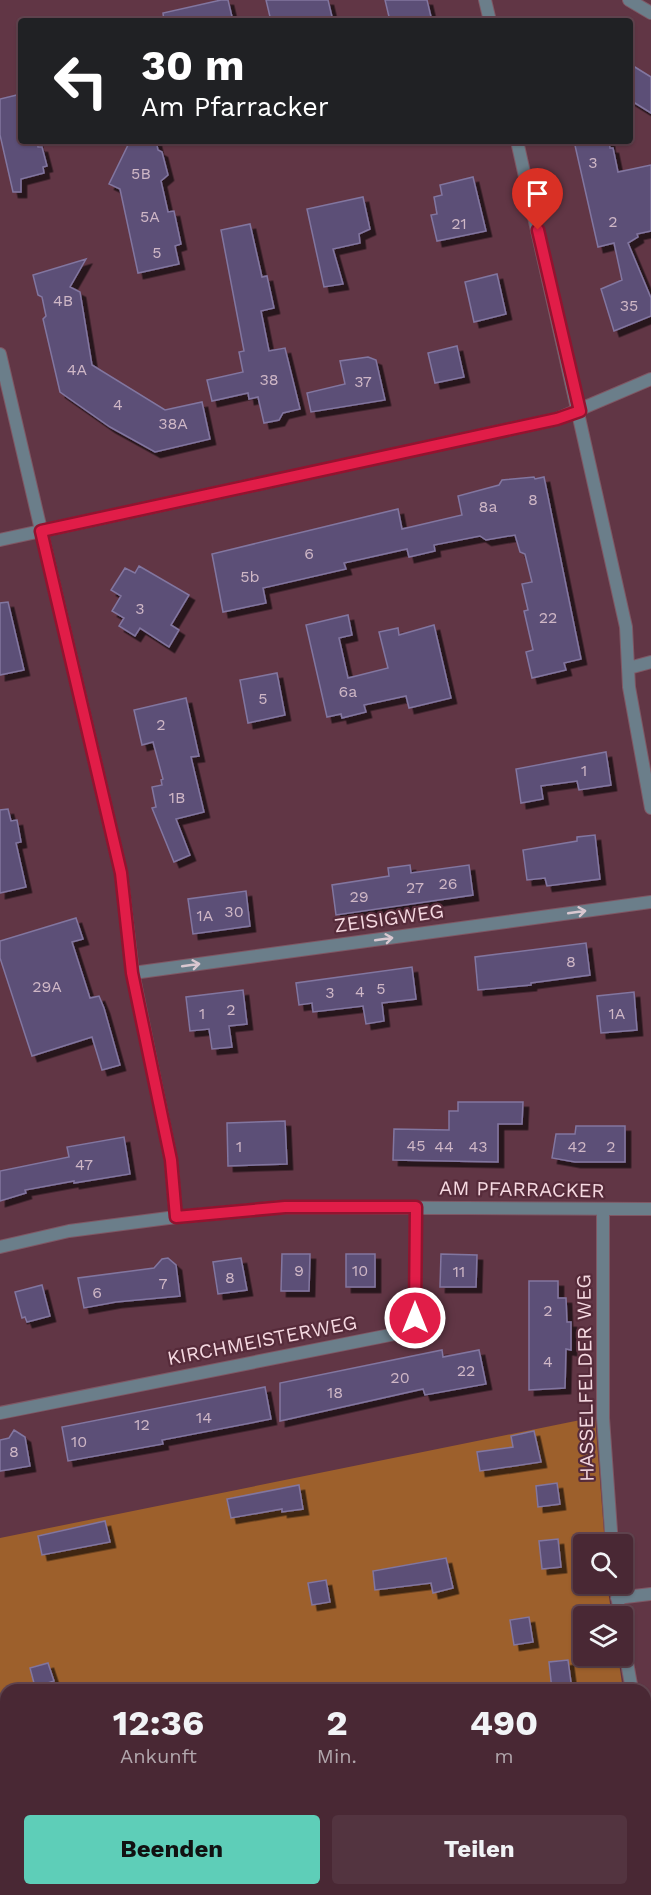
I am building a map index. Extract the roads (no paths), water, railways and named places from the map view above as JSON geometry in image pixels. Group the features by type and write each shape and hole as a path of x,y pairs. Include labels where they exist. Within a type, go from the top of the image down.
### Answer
{"street":[{"path":"485,0 488,18"},
{"path":"629,0 651,13"},
{"path":"518,144 580,411 626,627 629,687 651,808"},
{"path":"0,354 121,873 132,973 171,1160 176,1217"},
{"path":"0,540 557,419 651,379"},
{"path":"629,668 651,662"},
{"name":"ZEISIGWEG","path":"132,973 651,902"},
{"name":"AM PFARRACKER","path":"0,1247 69,1231 176,1217 285,1207 651,1209"},
{"name":"KIRCHMEISTERWEG","path":"0,1413 405,1332 415,1318 416,1207"},
{"name":"HASSELFELDER WEG","path":"603,1209 603,1418 611,1534"},
{"path":"616,1594 618,1606"},
{"path":"616,1598 651,1594"},
{"path":"628,1666 631,1684"}]}
